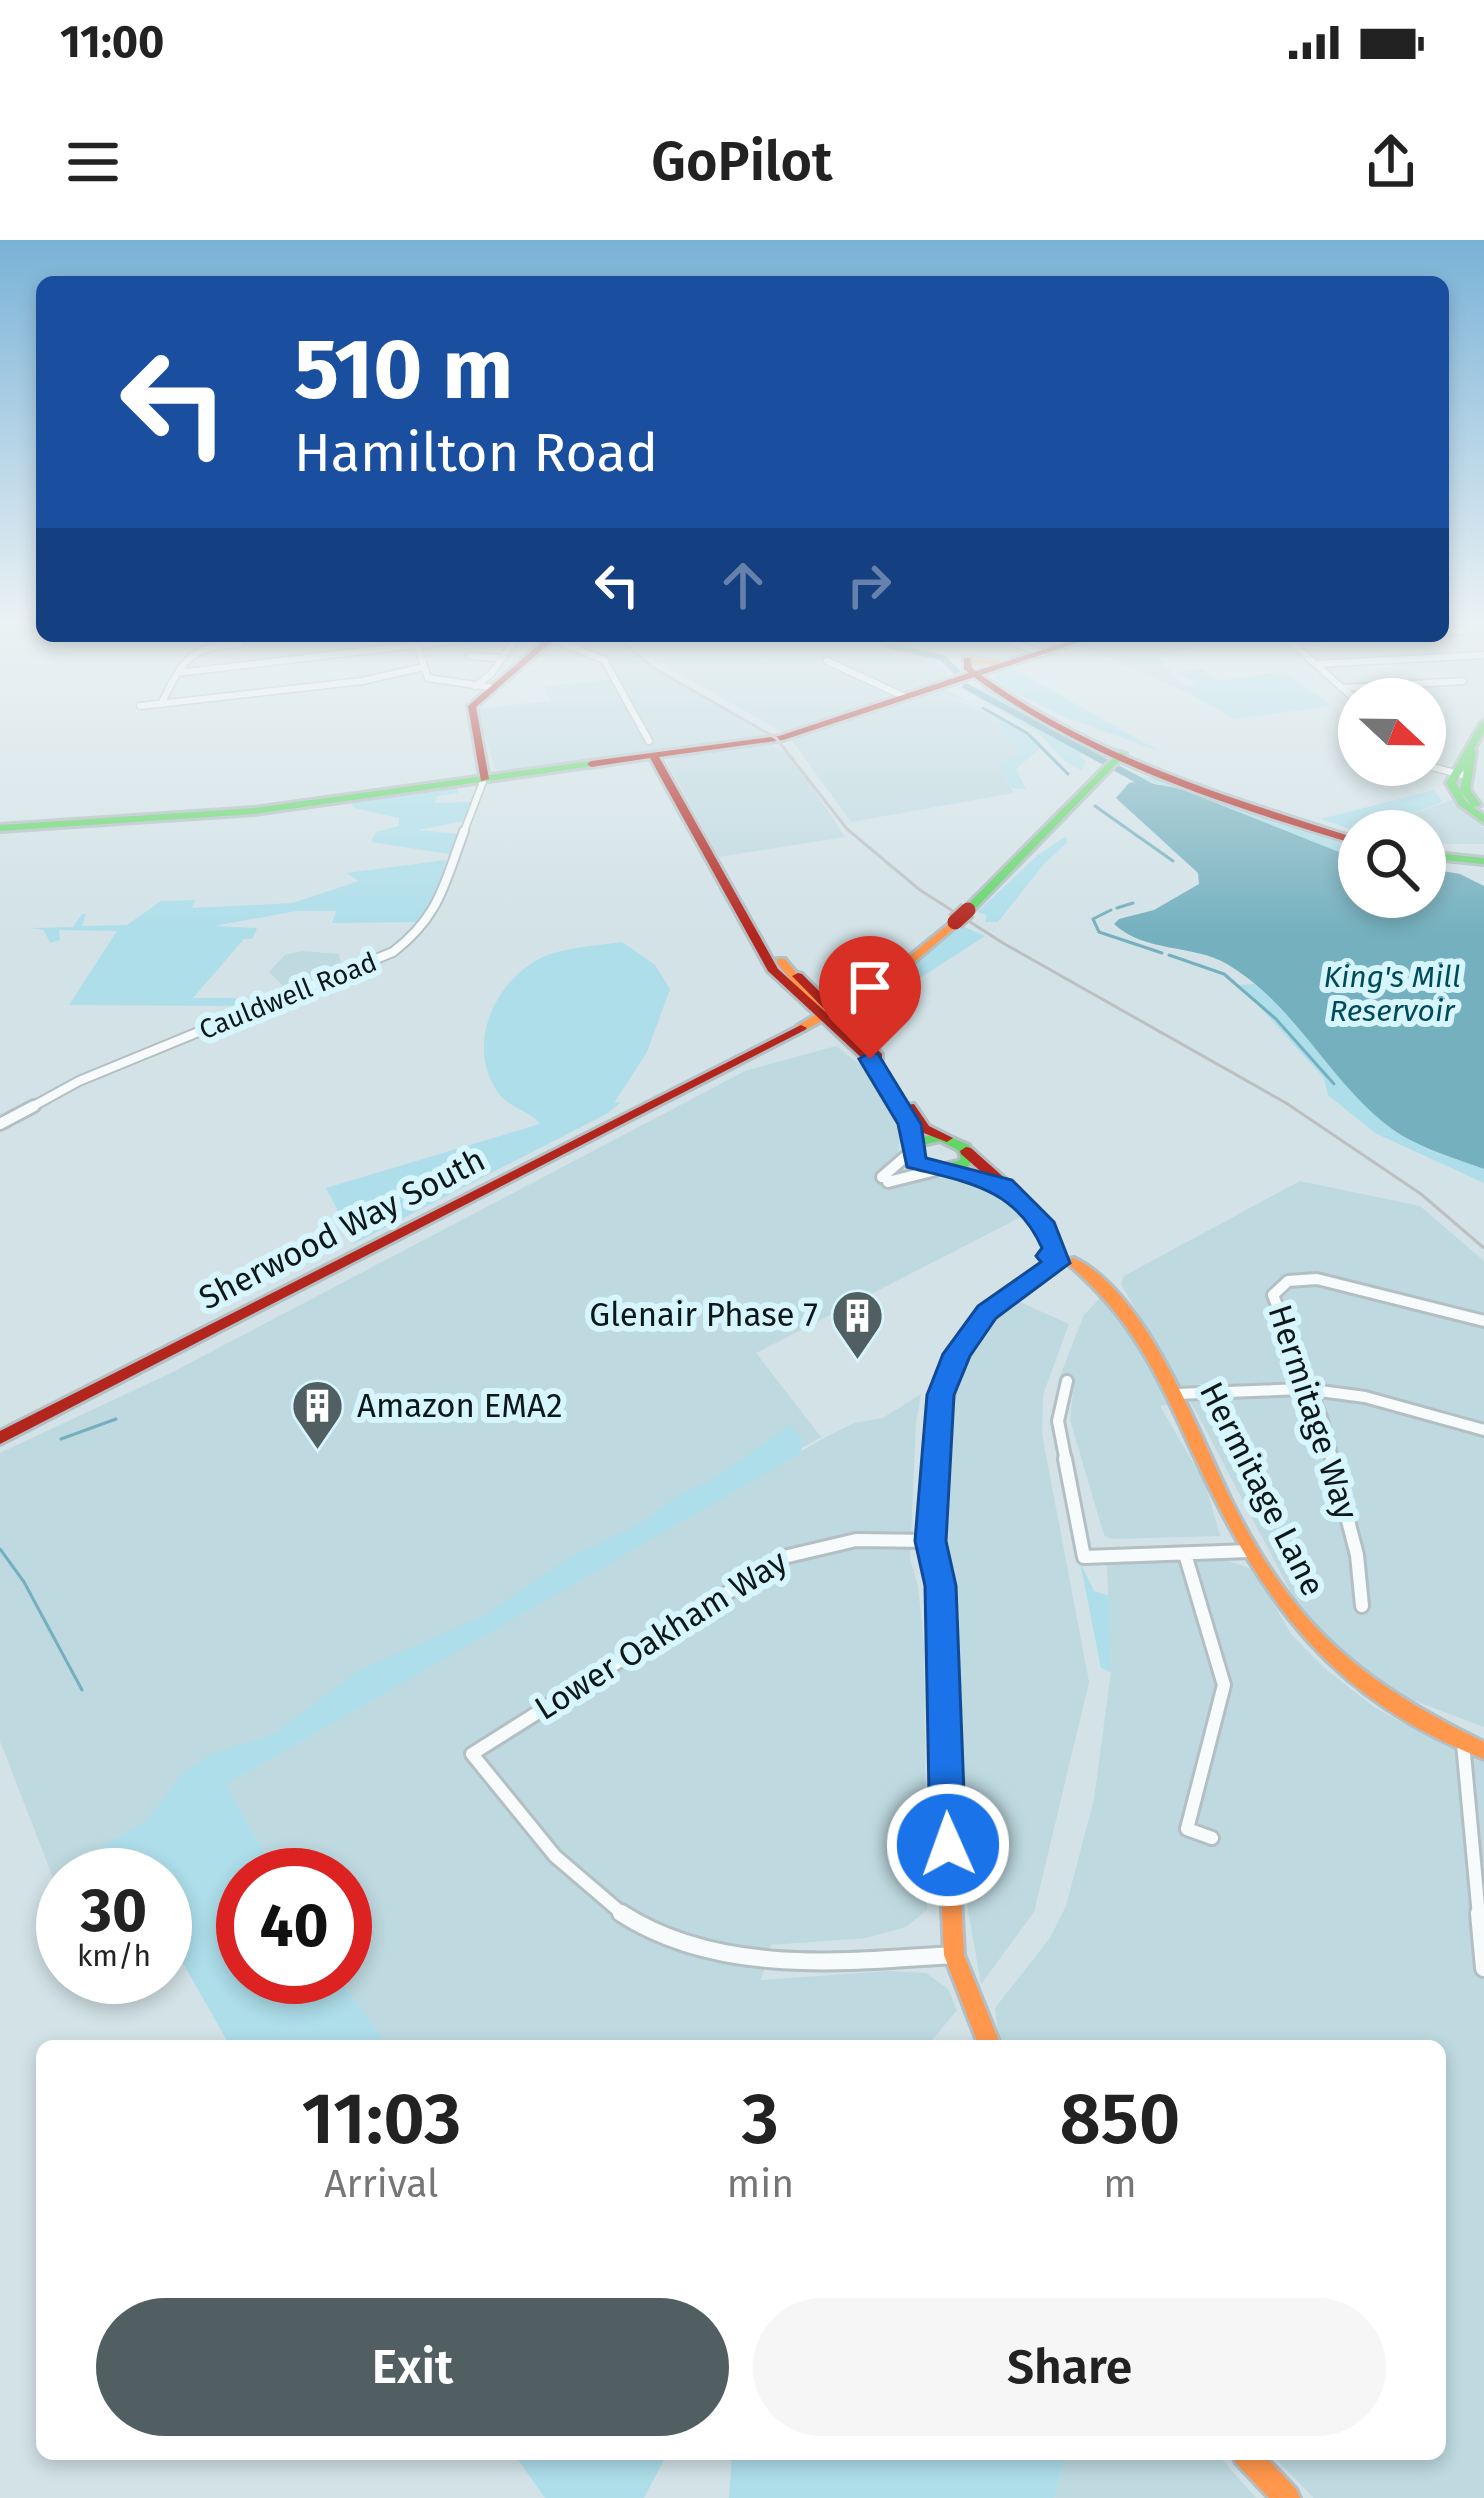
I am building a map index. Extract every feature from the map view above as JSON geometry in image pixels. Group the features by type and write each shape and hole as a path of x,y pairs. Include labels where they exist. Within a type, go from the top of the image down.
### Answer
{"main road":[{"path":"475,724 484,779"},
{"path":"0,828 228,814 484,779 651,749 780,738 822,724"},
{"path":"1057,724 1111,760 1338,834"},
{"path":"1067,724 1111,760"},
{"path":"651,749 772,954 870,1059 905,1115 915,1162 1003,1185"},
{"path":"1470,755 1451,789 1484,815"},
{"name":"Sherwood Way South","path":"0,1438 390,1242 711,1071 926,948 1111,760"},
{"path":"1446,856 1484,857"},
{"name":"Sherwood Way South","path":"711,1071 743,1048 824,1009"},
{"name":"Hermitage Lane","path":"824,1009 869,1045 920,1124 957,1145 1003,1185 1045,1227 1062,1258 1115,1292 1176,1394 1250,1551 1293,1622 1343,1675 1399,1713 1473,1747"},
{"path":"911,1150 925,1139 957,1145 963,1164 942,1170"},
{"path":"988,2040 954,1955 940,1586 931,1541 934,1437 947,1374 987,1312 1062,1258"},
{"path":"1251,2460 1287,2498"}],"street":[{"path":"638,724 651,749"},
{"name":"Cauldwell Road","path":"0,1124 79,1081 394,952 422,930 434,911 484,779"},
{"path":"911,1150 885,1179 942,1170"},
{"name":"Hermitage Way","path":"1362,1606 1357,1555 1310,1389 1273,1302 1274,1291 1288,1281 1317,1279 1484,1321"},
{"path":"1067,1381 1058,1421 1084,1556 1250,1551"},
{"path":"1176,1394 1310,1389 1365,1397 1484,1430"},
{"name":"Lower Oakham Way","path":"931,1541 847,1539 814,1544 784,1557 472,1754 586,1886 633,1920 695,1947 747,1960 801,1963 954,1955"},
{"path":"1185,1554 1224,1685 1187,1828 1212,1838"},
{"path":"1473,1747 1466,1801 1481,1904 1484,1968"},
{"path":"1466,1801 1484,1799"}],"shaded area":[{"path":"482,724 749,724 770,737 504,773 495,769"},
{"path":"769,724 810,724 784,733"},
{"path":"834,724 998,724 1021,750 999,767 1014,793 851,822 790,738"},
{"path":"999,724 1011,724 1043,746 1016,769 1026,789 1012,788 999,767 1021,750"},
{"path":"1024,724 1047,724 1087,750 1079,756 1086,761 1082,771 1065,761"},
{"path":"1085,724 1112,724 1161,752"},
{"path":"767,742 792,756 845,837 719,857 667,762 682,754"},
{"path":"1139,777 1182,784 1247,806 1338,842 1338,852"},
{"path":"458,785 458,793 437,796 435,803 471,802 464,821 417,830 459,834 449,854 371,842 376,832 399,826 399,818 354,808 349,800"},
{"path":"1434,790 1442,801 1421,810 1356,810"},
{"path":"1453,800 1484,828 1484,844 1446,844 1446,810 1423,810"},
{"path":"1065,837 1068,842 998,922 985,922 987,915 977,912 1038,855"},
{"path":"446,860 440,887 422,922 332,923 336,911 296,911 214,926 257,928 252,939 244,939 193,998 248,998 244,1006 69,1005 117,931 59,930 60,940 50,943 44,930 30,928 73,927 82,914 86,914 82,926 127,925 161,901 196,900 191,908 292,903 359,881 346,873"},
{"path":"962,926 985,936 858,1018 852,1013"},
{"path":"622,942 655,965 670,989 647,1052 614,1103 621,1102 608,1113 355,1243 326,1188 540,1124 502,1097 488,1073 485,1035 498,998 541,958"},
{"path":"302,951 339,954 342,969 288,991 269,972 285,955"},
{"path":"1255,984 1302,1026 1319,1052 1386,1124 1425,1148 1484,1169 1484,1183 1375,1133 1328,1095 1324,1078 1240,985"},
{"path":"836,1046 873,1075 901,1125 898,1156 879,1173 891,1185 922,1177 969,1180 997,1189 1025,1215 756,1353 821,1437 109,1848 42,1848 0,1741 0,1453 171,1373 745,1071"},
{"path":"1300,1181 1420,1206 1484,1261 1484,1727 1402,1696 1358,1669 1305,1619 1198,1415 1121,1284 1124,1276"},
{"path":"1102,1296 1139,1345 1170,1404 1160,1406 1205,1483 1220,1536 1112,1539 1104,1535 1070,1420 1074,1383 1058,1381 1084,1315"},
{"path":"1013,1299 1069,1324 1043,1395 1042,1434 1089,1682 1034,1912 981,1984 957,1848 942,1450 960,1363 984,1322"},
{"path":"921,1394 910,1559 918,1586 924,1646 927,1910 906,1927 866,1938 771,1945 761,1980 926,1973 948,1989 957,2010 932,2040 384,2040 358,2004 372,2004 372,1848 262,1848 226,1785 854,1423 883,1418"},
{"path":"790,1425 802,1439 801,1453 226,1785 262,1848 216,1848 216,2004 358,2004 384,2040 227,2040 192,1979 192,1848 102,1846 146,1821 182,1774 209,1755 272,1735 358,1671 487,1614 565,1560 643,1522 675,1497 714,1479"},
{"path":"1226,1560 1254,1570 1291,1634 1324,1668 1374,1707 1444,1745 1484,1760 1484,2498 1314,2498 1277,2460 1446,2460 1446,2040 999,2040 995,2008 1050,1938 1066,1906 1094,1799 1111,1672 1107,1563"},
{"path":"1080,1562 1094,1591 1109,1596 1111,1672 1101,1668"},
{"path":"518,2460 664,2460 644,2498 545,2498"},
{"path":"732,2460 1064,2460 1054,2498 729,2498"},
{"path":"1064,2460 1222,2460 1256,2498 1054,2498"}],"water":[{"name":"King's Mill Reservoir","path":"1129,783 1181,789 1338,852 1338,918 1446,918 1446,872 1484,886 1484,1169 1418,1144 1383,1122 1291,1019 1227,964 1140,940 1114,924 1154,910 1199,884 1198,873 1116,798"}],"waterway":[{"path":"1012,724 1068,774"},
{"path":"1036,724 1155,789"},
{"path":"1095,806 1173,861"},
{"path":"1117,908 1133,903"},
{"path":"1111,910 1093,919 1099,932 1162,953"},
{"path":"1169,955 1224,974 1276,1019 1334,1084"},
{"path":"61,1439 116,1419"},
{"path":"0,1549 24,1582 82,1690"}],"railway":[{"path":"752,724 776,738 847,829 920,890 1003,943 1286,1103 1421,1194 1484,1248"}],"traffic: fast":[{"path":"1484,724 1451,783 1462,803 1484,820"},
{"path":"1472,751 1465,790 1476,805"},
{"path":"968,910 1122,754"},
{"path":"0,828 254,811 591,764"},
{"path":"1446,857 1484,861"},
{"path":"941,1137 964,1148 967,1158 963,1164 936,1170 913,1159 916,1143 941,1137"}],"traffic: slow":[{"path":"801,1028 895,973 955,922"},
{"path":"781,961 818,1005 821,1017"},
{"path":"826,1001 827,1011 870,1059"},
{"path":"1074,1262 1133,1323 1251,1552 1308,1632 1382,1696 1484,1751"},
{"path":"988,2040 954,1955 934,1536 936,1447 948,1381 975,1328 1024,1283 1057,1263"},
{"path":"1251,2460 1287,2498"}],"traffic: jam":[{"path":"475,724 484,779"},
{"path":"591,764 780,738 821,724"},
{"path":"1051,724 1155,773 1338,835"},
{"path":"654,757 774,971 870,1059 906,1115 911,1149"},
{"path":"955,922 968,910"},
{"path":"798,976 878,1057"},
{"path":"0,1438 801,1028"},
{"path":"910,1107 925,1129 947,1138"},
{"path":"966,1151 1032,1210 1055,1249"}],"place":[{"name":"Glenair Phase 7","path":"857,1361"},
{"name":"Amazon EMA2","path":"318,1452"}],"route":[{"path":"870,1059 909,1124 915,1162 1003,1185 1045,1227 1055,1249 1049,1256 1057,1263 1015,1288 987,1312 957,1354 940,1395 931,1541 940,1586 948,1845"}]}
